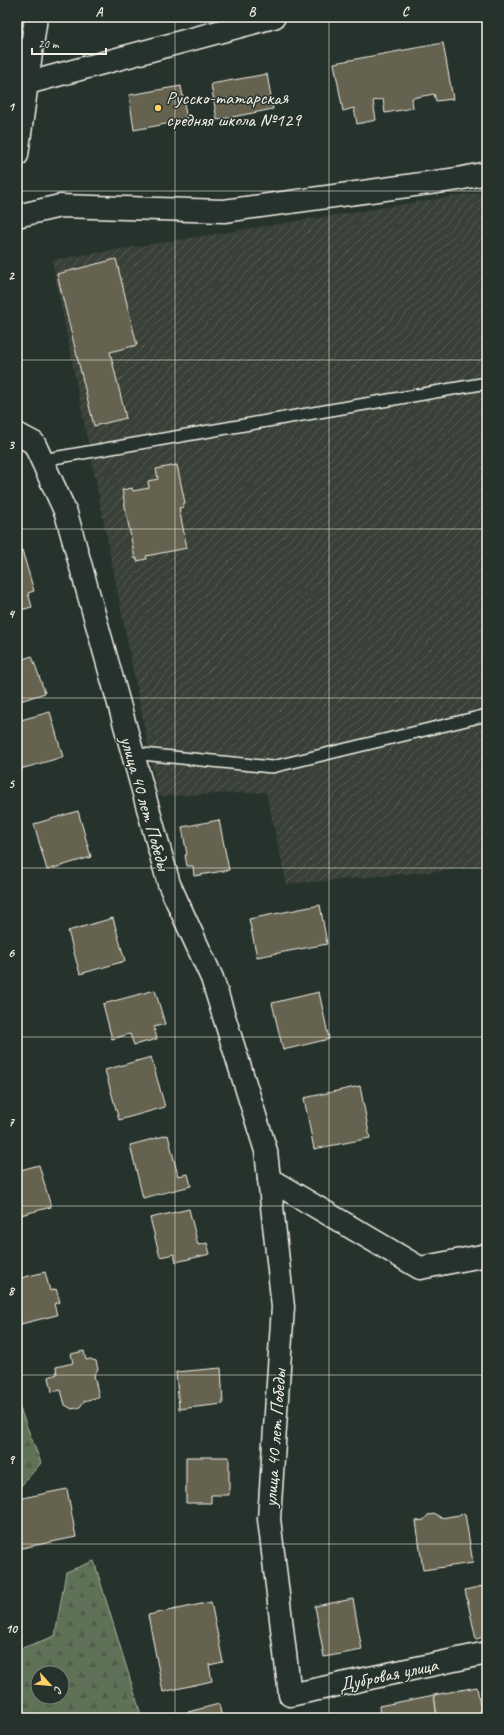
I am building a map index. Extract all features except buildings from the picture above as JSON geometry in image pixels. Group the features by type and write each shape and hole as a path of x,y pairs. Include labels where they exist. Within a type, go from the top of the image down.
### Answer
{"street":[{"path":"17,155 28,84 36,17"},
{"path":"28,84 274,17"},
{"path":"17,216 60,206 224,211 458,179 487,173"},
{"name":"улица 40 лет Победы","path":"17,434 34,443 66,513 169,884 212,978 266,1151 282,1307 269,1519 290,1696"},
{"path":"269,1179 420,1268 487,1255"},
{"name":"Дубровая улица","path":"290,1696 487,1653"}],"lane":[{"path":"42,460 487,383"},
{"path":"132,753 272,767 487,715"}],"shaded area":[{"path":"487,191 487,867 287,884 266,792 158,796 52,260"}],"green space":[{"path":"17,1401 41,1463 21,1486 17,1487"},
{"path":"94,1561 142,1718 17,1718 17,1650 55,1636 66,1572"}],"place":[{"name":"Русско-татарская средняя школа №129","path":"158,108"}]}
